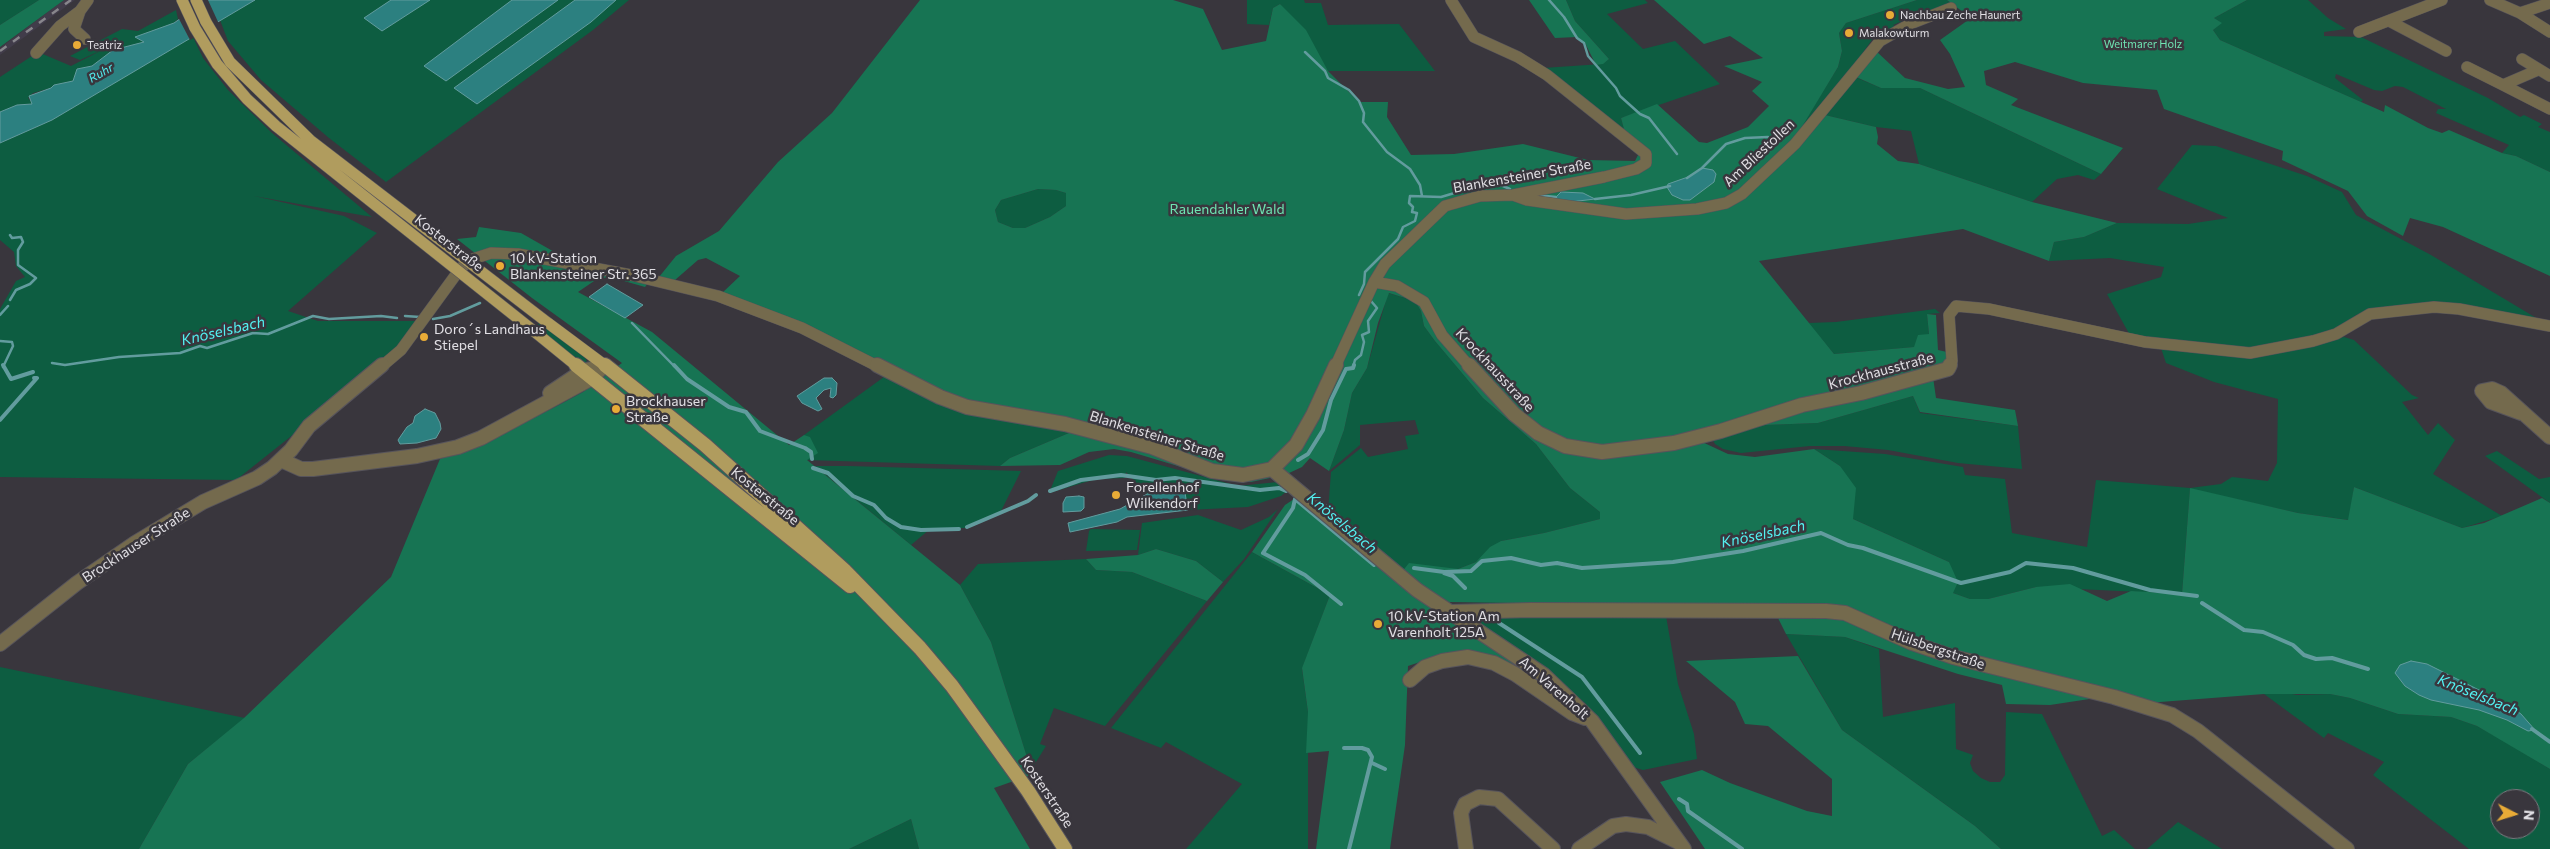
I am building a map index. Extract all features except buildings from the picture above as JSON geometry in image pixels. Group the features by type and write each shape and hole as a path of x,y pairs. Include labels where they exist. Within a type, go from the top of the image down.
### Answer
{"main road":[{"name":"Kosterstraße","path":"182,0 195,28 217,64 247,99 276,126 887,616"},
{"name":"Kosterstraße","path":"196,0 206,22 230,62 291,123 604,365 736,471 844,570 920,648 952,686 1022,783 1065,849"}],"street":[{"path":"85,39 76,33 74,29 88,0"},
{"name":"Blankensteiner Straße","path":"483,254 498,253 538,258 692,288 802,328 940,397 967,407 1065,424 1100,433 1152,447 1212,471 1243,475 1272,470 1296,445 1313,415 1374,282 1385,264 1406,241 1445,206 1480,196 1513,195 1636,169 1644,165 1647,157 1638,147 1547,75 1518,57 1474,37 1450,0"},
{"path":"2359,32 2442,0"},
{"path":"2490,0 2520,13 2550,32"},
{"path":"2520,13 2550,2"},
{"name":"Am Bliestollen","path":"1513,195 1549,204 1626,214 1687,210 1726,203 1742,194 1795,144 1880,41 1910,24 1951,8"},
{"path":"36,53 60,26 82,15"},
{"path":"2389,20 2446,50"},
{"path":"2522,60 2550,76"},
{"path":"2467,67 2550,109"},
{"path":"2503,84 2538,70"},
{"name":"Brockhauser Straße","path":"0,644 77,583 135,543 203,502 257,478 281,460 309,426 401,350 460,269 483,254"},
{"name":"Krockhausstraße","path":"1374,282 1397,286 1424,302 1442,335 1458,354 1514,414 1538,433 1565,446 1602,452 1674,443 1721,431 1802,406 1861,393 1948,369 1952,361 1950,315 1956,306 1989,309 2145,342 2250,353 2314,341 2336,334 2370,314 2434,307 2459,309 2550,326"},
{"path":"281,460 301,469 313,469 417,456 458,447 497,430 604,365"},
{"path":"2521,413 2550,435"},
{"name":"Am Varenholt","path":"1272,470 1409,583 1544,675 1592,720 1682,846"},
{"name":"Hülsbergstraße","path":"1451,612 1460,610 1531,610 1826,611 1845,613 1912,642 1953,657 2114,697 2172,715 2198,732 2347,849"},
{"path":"1410,680 1425,667 1442,660 1468,657 1494,663 1515,674 1572,713 1592,720"},
{"path":"1466,849 1461,813 1465,804 1479,797 1498,799 1552,849"},
{"path":"1578,849 1613,826 1626,824 1648,827 1682,846"}],"shaded area":[{"path":"64,0 75,0 0,55 0,48"}],"green space":[{"path":"0,0 39,0 0,25"},
{"path":"39,0 64,0 0,47 0,25"},
{"path":"255,0 629,0 593,30 386,182 329,138 261,80 228,41 220,20"},
{"name":"Rauendahler Wald","path":"920,0 1173,0 1203,9 1222,50 1266,41 1273,8 1280,4 1306,30 1328,71 1359,102 1388,102 1387,117 1411,155 1454,154 1523,144 1588,160 1635,161 1640,151 1625,133 1621,118 1657,104 1699,142 1707,143 1748,127 1769,106 1752,91 1762,82 1724,66 1763,58 1730,36 1704,44 1654,0 1917,0 1846,23 1839,33 1842,51 1838,67 1800,130 1814,126 1825,115 1876,127 1877,144 1898,161 1919,164 2032,202 2117,223 2084,237 2054,242 2049,261 1963,229 1759,261 1834,354 1914,347 1918,335 1929,334 1927,314 1936,315 1938,350 1947,352 1948,363 1932,370 1936,398 2015,410 2018,426 1920,412 1913,396 1818,423 1765,425 1716,434 1700,441 1728,454 1755,457 1814,449 1840,466 1856,488 1853,519 1949,562 1958,582 1953,593 1970,599 1988,599 2036,587 2070,584 2107,601 2131,591 2182,594 2190,488 2298,513 2348,520 2354,487 2462,528 2484,523 2542,498 2550,503 2550,769 2477,726 2451,717 2398,714 2350,698 2330,694 2264,694 2147,703 1928,644 1872,619 1715,606 1449,602 1401,573 1409,563 1458,569 1476,562 1490,547 1501,541 1544,533 1600,519 1600,512 1570,488 1536,444 1483,398 1424,326 1421,311 1415,301 1389,293 1378,323 1367,368 1352,393 1344,430 1329,471 1310,458 1302,467 1287,474 1261,469 1215,468 968,404 721,294 740,276 706,258 698,260 675,280 659,277 676,256 719,231 778,162 832,113","holes":["1038,189 1056,190 1066,193 1066,206 1050,217 1025,228 1013,228 998,222 995,210 1001,200"]},
{"path":"1247,0 1304,0 1305,3 1321,3 1328,25 1399,24 1435,71 1328,71 1280,4 1273,8 1269,25 1247,24"},
{"path":"1529,0 1566,0 1575,21 1609,59 1603,64 1596,65 1585,43 1577,37 1555,38"},
{"path":"1566,0 1645,0 1648,3 1607,14 1643,49 1675,41 1720,84 1621,118 1625,133 1543,68 1602,64 1609,59 1575,21"},
{"path":"1917,0 1947,0 1950,3 1918,18 1914,16 1893,25 1897,27 1881,36 1876,34 1848,74 1881,88 1920,88 2101,174 2094,180 2078,175 2057,179 2032,202 1919,164 1911,131 1876,127 1825,115 1814,126 1799,130 1838,67 1842,51 1839,33 1846,23"},
{"name":"Weitmarer Holz","path":"1947,0 2247,0 2214,18 2222,23 2213,30 2220,40 2384,112 2385,105 2428,128 2442,133 2449,130 2502,153 2516,156 2550,172 2550,276 2443,227 2410,218 2403,236 2367,216 2348,191 2282,160 2283,151 2164,109 2157,90 2083,83 2015,62 1984,71 1986,85 2018,99 2011,105 2123,148 2101,174 1920,88 1881,88 1856,77 1876,51 1905,78 1948,89 1965,87 1950,54 1940,40 1971,18"},
{"path":"2247,0 2308,0 2328,18 2346,29 2324,32 2324,36 2361,37 2488,98 2520,117 2524,115 2542,124 2538,127 2550,132 2550,172 2516,156 2502,153 2509,145 2436,113 2438,109 2446,109 2403,87 2395,86 2382,91 2374,90 2336,74 2335,78 2363,100 2361,102 2220,40 2213,30 2221,23 2214,18"},
{"path":"176,10 178,19 174,23 136,37 145,42 113,50 92,66 77,69 74,81 54,85 51,88 33,93 28,98 33,104 17,105 0,112 0,77 38,52 71,66 104,49 80,60 70,56 122,29 138,31"},
{"path":"193,37 203,58 228,90 272,133 372,217 254,196 344,216 377,233 288,311 318,321 419,321 392,356 236,480 0,477 0,309 16,281 25,277 16,266 14,252 0,240 0,143 52,120 177,44"},
{"path":"2192,145 2216,146 2307,176 2342,192 2356,215 2431,255 2538,319 2381,309 2356,315 2341,328 2310,338 2243,350 2131,337 2107,294 2161,277 2164,267 2110,258 2049,261 2054,242 2084,237 2117,223 2188,224 2228,218 2157,189"},
{"path":"1038,189 1056,190 1066,193 1066,206 1050,217 1025,228 1013,228 998,222 995,210 1001,200"},
{"path":"479,227 521,233 572,262 648,283 645,287 610,277 597,279 578,292 652,332 789,445 804,435 810,437 818,453 807,460 960,585 991,642 1031,770 1028,776 994,788 1030,849 919,849 911,819 849,849 139,849 188,764 244,718 391,577 440,459 505,432 555,407 583,392 622,363 532,298 457,239 476,237"},
{"path":"1388,293 1415,301 1421,311 1424,326 1483,398 1536,444 1570,488 1600,512 1600,519 1544,533 1501,541 1476,562 1458,569 1401,573 1328,512 1331,472 1361,448 1368,457 1408,449 1405,436 1419,434 1415,420 1360,425 1360,445 1329,471 1344,430 1352,393 1367,368"},
{"path":"1935,309 1940,313 1927,314 1929,334 1914,347 1834,354 1808,323 1836,322"},
{"path":"540,323 580,353 586,359 587,364 582,363 536,326"},
{"path":"2344,337 2354,340 2412,395 2419,398 2402,402 2428,435 2438,423 2455,440 2433,474 2502,516 2462,528 2354,487 2349,520 2298,513 2190,489 2182,594 2036,587 1988,599 1970,599 1953,593 1949,562 1853,519 1840,466 1814,449 1885,454 1963,467 1965,475 2005,479 2012,533 2087,547 2096,480 2190,488 2221,484 2232,477 2268,481 2277,463 2278,399 2214,382 2166,363 2161,348 2192,352 2314,345"},
{"path":"888,374 1076,430 1010,458 1000,466 806,460 804,435"},
{"path":"1913,396 1920,413 2018,426 2022,469 1958,463 1888,450 1844,446 1810,446 1741,453 1723,449 1715,444 1711,436 1765,425 1818,423"},
{"path":"1076,430 1184,464 1268,475 1270,478 1251,482 1218,478 1131,452 1114,449 1089,452 1060,465 1000,466 1010,458"},
{"path":"2497,451 2539,479 2550,477 2550,503 2485,456"},
{"path":"1109,455 1127,456 1238,486 1278,482 1289,489 1281,496 1248,507 1188,510 1185,493 1182,491 1147,494 1126,472 1125,478 1096,479 1049,493 1058,471"},
{"path":"815,466 1021,471 1001,511 965,528 930,529 911,545"},
{"path":"1297,497 1450,620 1521,665 1567,704 1512,668 1435,657 1408,666 1405,745 1390,849 1316,849 1329,751 1306,753 1308,712 1302,668 1330,595 1252,552 1285,505"},
{"path":"1278,509 1244,559 1223,582 1196,561 1156,549 1138,555 1142,523 1198,515 1241,530 1269,517"},
{"path":"1091,529 1140,530 1137,550 1086,551 1089,531"},
{"path":"1156,549 1196,561 1223,582 1207,601 1132,572 1096,570 1086,559 1138,555"},
{"path":"1252,552 1330,595 1302,669 1308,712 1308,849 1186,849 1242,784 1166,742 1161,748 1111,728"},
{"path":"1086,559 1096,570 1132,572 1207,601 1105,726 1054,708 1040,744 1046,746 1031,770 991,642 960,585 978,564"},
{"path":"1833,615 2096,698 2050,705 2006,704 2002,685 1958,674 1845,637 1786,634 1777,616"},
{"path":"1484,616 1666,616 1678,684 1694,734 1697,759 1643,770 1633,767 1585,703 1507,643 1476,622 1477,618"},
{"path":"1786,634 1845,637 1879,649 1883,717 1955,703 1956,749 1973,755 1970,763 1973,771 1981,778 1990,782 2000,782 2005,775 2006,712 2042,714 2102,836 2114,830 2135,849 2001,849 1975,826 1842,730"},
{"path":"1798,656 1842,730 1975,826 2001,849 1705,849 1660,782 1702,770 1730,783 1807,811 1832,816 1832,779 1768,726 1745,724 1735,702 1686,661"},
{"path":"0,667 245,718 188,764 139,849 0,849"},
{"path":"2264,694 2330,694 2350,698 2398,714 2451,717 2477,726 2550,769 2550,849 2469,849 2373,775 2384,762 2328,733 2324,738"},
{"path":"911,819 919,849 849,849"},
{"path":"2178,822 2222,849 2147,849"}],"water":[{"name":"Ruhr","path":"207,0 255,0 52,120 0,143 0,112 17,105 32,104 29,96 51,88 54,85 73,81 77,69 92,66 113,50 144,42 135,37 174,23"},
{"path":"391,0 430,0 382,31 364,18"},
{"path":"512,0 558,0 446,81 424,66"},
{"path":"575,0 616,0 591,22 477,104 454,88"},
{"path":"1702,168 1713,170 1716,174 1714,182 1690,200 1683,200 1672,195 1667,187 1668,184 1688,177"},
{"path":"1561,192 1583,193 1595,199 1570,202 1558,200 1556,197"},
{"path":"607,284 643,305 625,318 589,297"},
{"path":"824,378 832,378 837,383 836,395 833,398 830,397 831,388 824,390 816,398 822,409 818,411 802,403 797,396"},
{"path":"425,409 435,413 440,423 441,429 436,438 417,443 400,444 398,440 407,427 413,423 415,416"},
{"path":"1182,491 1185,493 1188,510 1127,517 1117,522 1070,532 1068,523 1120,509 1147,494"},
{"path":"1066,497 1084,497 1084,508 1081,511 1063,512 1063,503"},
{"path":"2411,661 2427,664 2503,702 2521,714 2535,730 2528,731 2507,720 2479,710 2431,700 2419,695 2405,686 2395,673 2400,665"}],"pier":[{"path":"202,0 208,0 219,24 190,40 178,17"}],"waterway":[{"path":"1549,0 1564,17 1577,38 1584,43 1588,56 1616,88 1620,96 1640,114 1649,118 1677,154"},
{"path":"1305,52 1325,71 1328,78 1349,90 1359,101 1364,113 1363,122 1387,152 1410,169 1420,185 1422,196"},
{"path":"1687,178 1702,168 1726,144 1745,138 1768,137"},
{"path":"1359,295 1364,284 1365,272 1398,239 1403,227 1415,221 1417,213 1412,212 1413,207 1409,203 1410,196 1441,197 1478,186 1493,187 1493,184 1496,183 1510,189"},
{"path":"1595,199 1631,195 1670,186"},
{"path":"1536,195 1556,197"},
{"name":"Knöselsbach","path":"10,235 12,238 21,237 23,242 18,250 18,265 36,278 30,284 16,290 10,300"},
{"path":"1353,367 1355,360 1361,355 1364,342 1362,335 1369,332 1368,321 1377,308 1371,301"},
{"name":"Knöselsbach","path":"433,319 450,316 480,303"},
{"name":"Knöselsbach","path":"0,315 8,306"},
{"name":"Knöselsbach","path":"52,363 65,365 119,357 180,353 200,346 207,348 253,333 268,334 313,316 329,319 381,316 397,318"},
{"name":"Knöselsbach","path":"405,316 420,317"},
{"name":"Knöselsbach","path":"632,323 675,367"},
{"name":"Knöselsbach","path":"0,341 12,342 13,346 4,366"},
{"name":"Knöselsbach","path":"674,365 687,379 729,407 746,412 760,431 805,448 811,452 812,459"},
{"path":"1298,460 1308,454 1323,430 1331,400 1346,369 1353,368 1354,365"},
{"name":"Knöselsbach","path":"4,366 11,379 33,372"},
{"path":"0,420 37,378 34,378"},
{"name":"Knöselsbach","path":"813,468 828,473 853,496 874,505 886,518 901,527 921,530 959,529"},
{"name":"Knöselsbach","path":"1050,491 1081,480 1121,475 1156,480 1175,478 1260,490 1279,488 1286,491"},
{"name":"Knöselsbach","path":"967,527 1028,501 1036,495"},
{"path":"1341,604 1305,575 1263,553 1293,508 1295,499 1374,565"},
{"name":"Knöselsbach","path":"1414,568 1444,572 1471,571 1482,561 1511,558 1541,565 1557,563 1582,568 1673,562 1743,551 1821,533 1848,545 1863,548 1961,583 2010,572 2026,563 2073,568 2150,590 2197,596"},
{"path":"1444,573 1453,576 1465,588"},
{"name":"Knöselsbach","path":"2202,603 2244,630 2263,632 2293,645 2304,655 2316,659 2332,658 2368,669"},
{"path":"1499,623 1582,677 1640,753"},
{"name":"Knöselsbach","path":"2532,729 2550,742"},
{"path":"1344,748 1362,748 1368,750 1372,757 1349,849"},
{"path":"1372,763 1385,769"},
{"path":"1679,799 1687,804 1688,811 1742,849"}],"railway":[{"path":"0,51 71,0"}],"place":[{"name":"Nachbau Zeche Haunert","path":"1890,15"},
{"name":"Malakowturm","path":"1849,33"},
{"name":"Teatriz","path":"77,45"},
{"name":"10 kV-Station Blankensteiner Str. 365","path":"500,266"},
{"name":"Doro´s Landhaus Stiepel","path":"424,337"},
{"name":"Brockhauser Straße","path":"616,409"},
{"name":"Forellenhof Wilkendorf","path":"1116,495"},
{"name":"10 kV-Station Am Varenholt 125A","path":"1378,624"}]}
